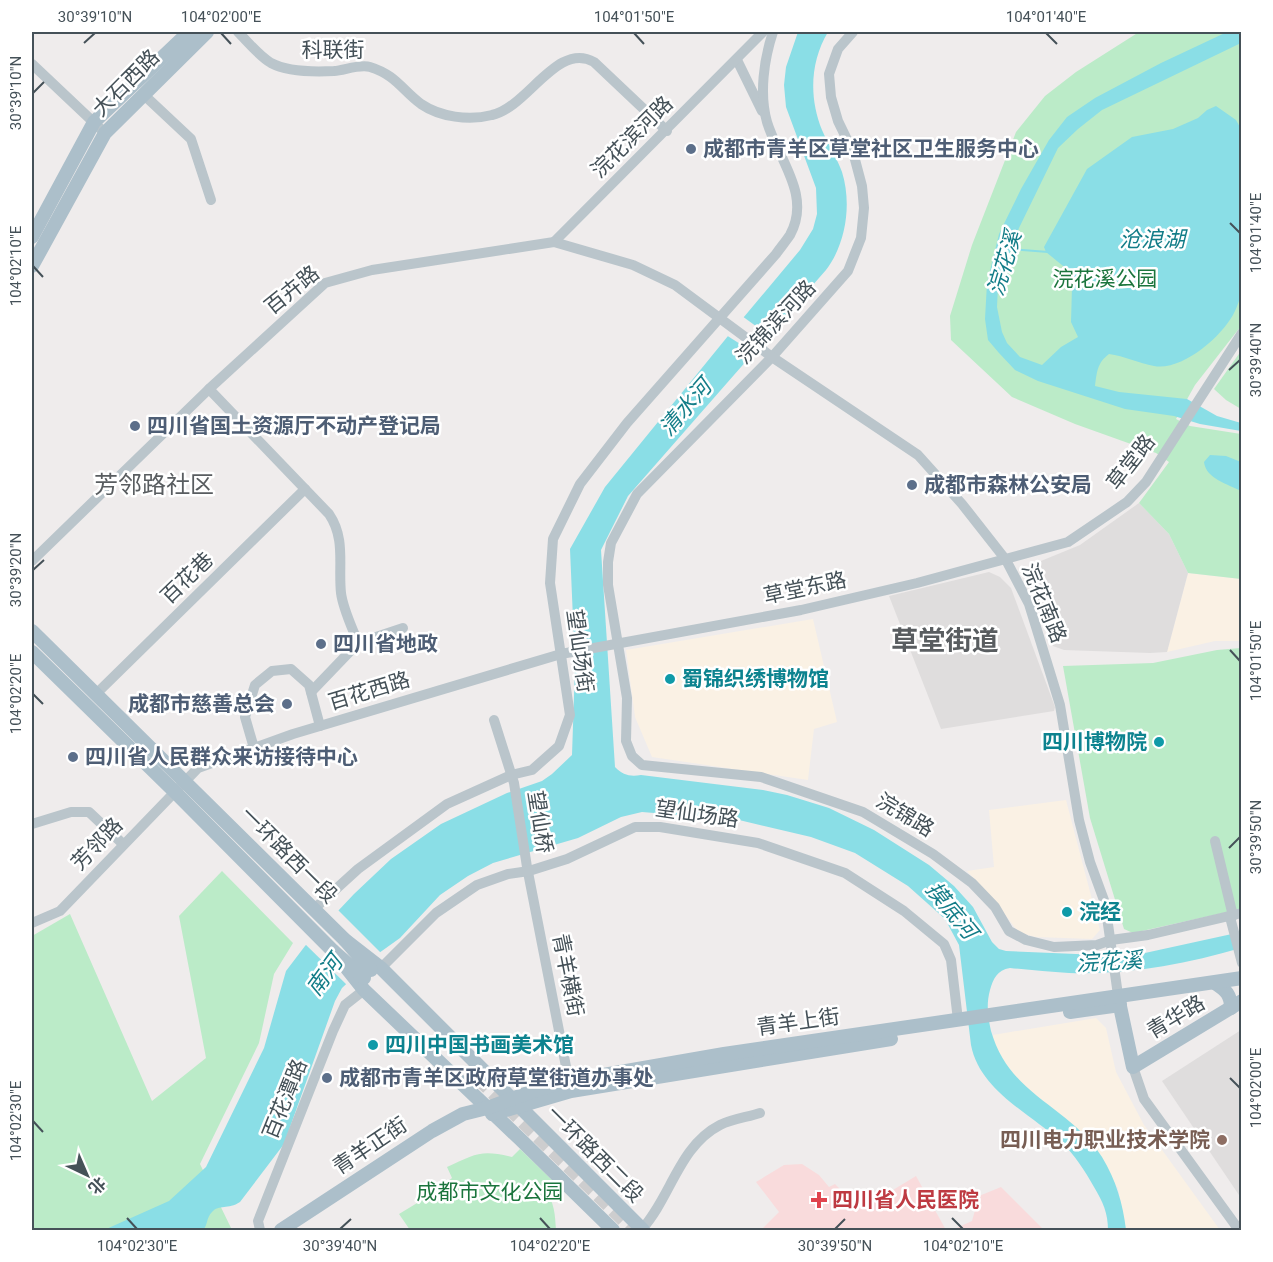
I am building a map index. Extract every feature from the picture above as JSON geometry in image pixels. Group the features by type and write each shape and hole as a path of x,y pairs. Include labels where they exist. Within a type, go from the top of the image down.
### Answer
{"main road":[{"name":"大石西路","path":"32,237 94,122 189,32"},
{"name":"大石西路","path":"32,266 105,132 207,32"},
{"name":"一环路西一段","path":"32,631 96,694 312,930 333,951 369,976"},
{"name":"一环路西一段","path":"32,652 318,913 345,940 369,976"},
{"path":"369,976 475,1081"},
{"path":"369,976 514,1103"},
{"path":"369,976 491,1111"},
{"name":"青华路","path":"1119,1000 1242,978"},
{"path":"1215,983 1228,992 1236,1005"},
{"path":"1119,1000 1132,1067"},
{"name":"青羊上街","path":"491,1111 570,1086 961,1022 1119,1000"},
{"name":"青华路","path":"1132,1067 1236,1005"},
{"name":"一环路西二段","path":"514,1103 642,1230"},
{"name":"一环路西二段","path":"491,1111 613,1230"},
{"name":"青羊正街","path":"281,1230 432,1131 463,1114 491,1111"},
{"name":"青羊正街","path":"291,1230 435,1138 468,1120 491,1111"}],"street":[{"name":"科联街","path":"238,32 271,63 291,70 332,71 368,66 393,77 422,104 449,116 477,118 505,111 515,105 559,63 569,58 587,58 667,130"},
{"name":"浣花滨河路","path":"554,242 763,32"},
{"path":"767,122 763,97 765,69 773,32"},
{"name":"浣锦滨河路","path":"615,644 608,585 608,562 611,543 637,494 848,271 861,238 864,208 862,186 853,152 837,121 831,97 829,74 838,49 853,32"},
{"path":"718,318 776,254 790,234 796,218 797,203 793,182 737,60"},
{"path":"32,64 105,132"},
{"path":"142,94 191,139 211,200"},
{"name":"百卉路","path":"32,561 209,389 325,283 372,270 554,242 633,264 675,285 718,318"},
{"name":"浣花南路","path":"718,318 918,455 962,504 1006,560 1029,604 1060,705 1078,820 1105,903 1119,1000"},
{"name":"望仙场街","path":"318,913 358,869 447,804 532,770 559,746 570,715 566,653 550,583 553,539 580,484 627,423 718,318"},
{"name":"草堂路","path":"1006,560 1068,542 1127,502 1152,474 1242,333"},
{"path":"209,389 337,525 342,558 341,594 358,643"},
{"name":"百花巷","path":"96,694 305,489"},
{"name":"草堂东路","path":"566,653 801,610 1006,560"},
{"path":"311,692 358,643 403,628"},
{"name":"浣锦路","path":"615,644 627,698 626,741 632,756 642,765 761,777 863,812 933,854 972,883 995,907 1009,931 1026,940 1054,947 1097,945 1111,940 1148,936 1235,915"},
{"name":"百花西路","path":"179,786 198,768 254,748 320,726 566,653"},
{"path":"254,748 244,717 255,685 272,671 291,669 309,686 320,726"},
{"name":"望仙桥","path":"494,720 512,779 528,869"},
{"name":"芳邻路","path":"32,923 60,911 179,786"},
{"path":"32,824 71,812 89,812 123,844"},
{"name":"望仙场路","path":"369,976 436,913 477,885 508,874 567,859 635,827 660,826 758,843 845,873 904,911 944,944 951,960 961,1022"},
{"path":"1215,842 1235,915 1234,932 1240,958"},
{"name":"青羊横街","path":"528,869 570,1086"},
{"name":"百花潭路","path":"260,1230 258,1221 333,1031 345,1005 369,976"},
{"path":"1132,1067 1144,1099 1239,1230"},
{"path":"642,1230 696,1143 720,1125 760,1113"}],"shaded area":[{"path":"1139,503 1169,534 1188,573 1167,652 1064,650 1053,646 1030,574 1036,563 1080,545"},
{"path":"989,572 1000,577 1011,588 1055,707 1054,711 941,729 889,596"},
{"path":"1188,573 1241,579 1241,641 1215,641 1167,652"},
{"path":"813,619 837,722 814,729 808,780 652,757 635,717 626,650"},
{"path":"1066,800 1100,930 1092,939 1036,937 1024,934 1016,929 994,900 967,871 994,867 989,810"},
{"path":"1096,1018 1106,1028 1116,1072 1144,1125 1220,1230 1126,1230 1118,1188 1062,1116 1018,1081 996,1048 993,1035"},
{"name":"四川电力职业技术学院","path":"1241,1030 1241,1198 1162,1081"},
{"name":"四川省人民医院","path":"802,1164 819,1175 829,1187 835,1184 847,1196 862,1189 870,1204 916,1176 946,1230 761,1230 779,1212 756,1182 784,1165"},
{"name":"四川省人民医院","path":"1001,1187 1044,1230 952,1230 972,1221 979,1196"}],"green space":[{"name":"浣花溪公园","path":"1139,32 1241,32 1241,326 1195,385 1176,419 1190,426 1241,434 1241,579 1188,573 1169,534 1139,503 1169,462 1156,453 1075,424 1012,397 951,340 950,316 972,245 1016,132 1045,96 1076,72"},
{"path":"1241,351 1241,409 1214,389"},
{"name":"四川博物院","path":"1241,648 1241,909 1133,933 1124,929 1090,818 1063,666 1153,663 1217,650"},
{"path":"222,871 293,943 274,974 259,1043 200,1164 232,1230 32,1230 32,936 70,914 152,1101 206,1058 179,916"},
{"name":"成都市文化公园","path":"520,1149 552,1180 544,1190 548,1194 555,1214 556,1230 410,1230 399,1214 432,1194 452,1178 447,1167 478,1154 493,1153 512,1157"}],"water":[{"path":"798,32 828,32 818,55 813,93 818,118 840,167 845,184 847,210 842,236 833,260 826,270 628,496 601,550 615,767 624,774 630,775 763,790 829,808 874,830 929,865 954,886 973,907 992,942 999,949 1006,951 1124,956 1241,932 1241,948 1199,959 1113,972 1062,973 1010,968 999,973 993,982 988,1000 988,1016 1000,1053 1026,1086 1089,1139 1102,1157 1118,1192 1126,1230 1108,1230 1102,1203 1075,1158 1049,1131 1008,1100 984,1075 971,1045 959,945 945,919 908,886 855,853 811,837 739,820 642,812 621,817 578,838 493,863 468,876 440,895 400,938 379,953 342,988 335,1001 284,1144 240,1202 215,1210 210,1214 203,1230 104,1230 169,1201 206,1167 264,1048 286,971 305,946 354,894 391,859 441,824 507,793 542,781 572,755 575,666 570,549 605,487 800,250 813,229 817,214 816,188 786,107 784,85 786,67"},
{"name":"沧浪湖","path":"1227,32 1241,32 1241,43 1102,110 1058,148 1019,228 998,286 997,307 1002,332 1007,343 1020,357 1042,365 1061,347 1078,337 1071,322 1072,287 1068,270 1046,252 1044,247 1087,169 1132,137 1173,129 1198,118 1216,106 1236,120 1241,129 1242,293 1236,310 1210,343 1176,363 1154,366 1109,354 1100,364 1095,386 1119,392 1187,399 1217,416 1241,423 1241,431 1200,424 1174,416 1125,409 1038,381 1015,370 999,353 988,340 985,319 987,283 999,234 1049,140 1067,117 1095,98"},
{"path":"1210,455 1226,456 1241,462 1241,491 1209,473 1204,462"}],"pier":[{"path":"742,316 771,337 756,354 726,335"},
{"path":"336,908 382,954 348,986 304,943"}],"waterway":[{"name":"浣花溪","path":"1008,249 1048,252"}],"tunnel":[{"path":"478,1078 634,1230"}],"place":[{"name":"成都市青羊区草堂社区卫生服务中心","path":"691,149"},
{"name":"四川省国土资源厅不动产登记局","path":"135,426"},
{"name":"成都市森林公安局","path":"912,485"},
{"name":"四川省地政","path":"321,644"},
{"name":"蜀锦织绣博物馆","path":"670,679"},
{"name":"成都市慈善总会","path":"287,704"},
{"name":"四川博物院","path":"1159,742"},
{"name":"四川省人民群众来访接待中心","path":"73,757"},
{"name":"浣经","path":"1067,912"},
{"name":"四川中国书画美术馆","path":"373,1045"},
{"name":"成都市青羊区政府草堂街道办事处","path":"327,1078"},
{"name":"四川电力职业技术学院","path":"1222,1140"},
{"name":"四川省人民医院","path":"819,1200"}],"district":[{"name":"芳邻路社区","path":"154,485"},
{"name":"草堂街道","path":"945,641"}],"water label":[{"name":"清水河","path":"685,407"},
{"name":"摸底河","path":"952,910"},
{"name":"南河","path":"324,975"}]}
